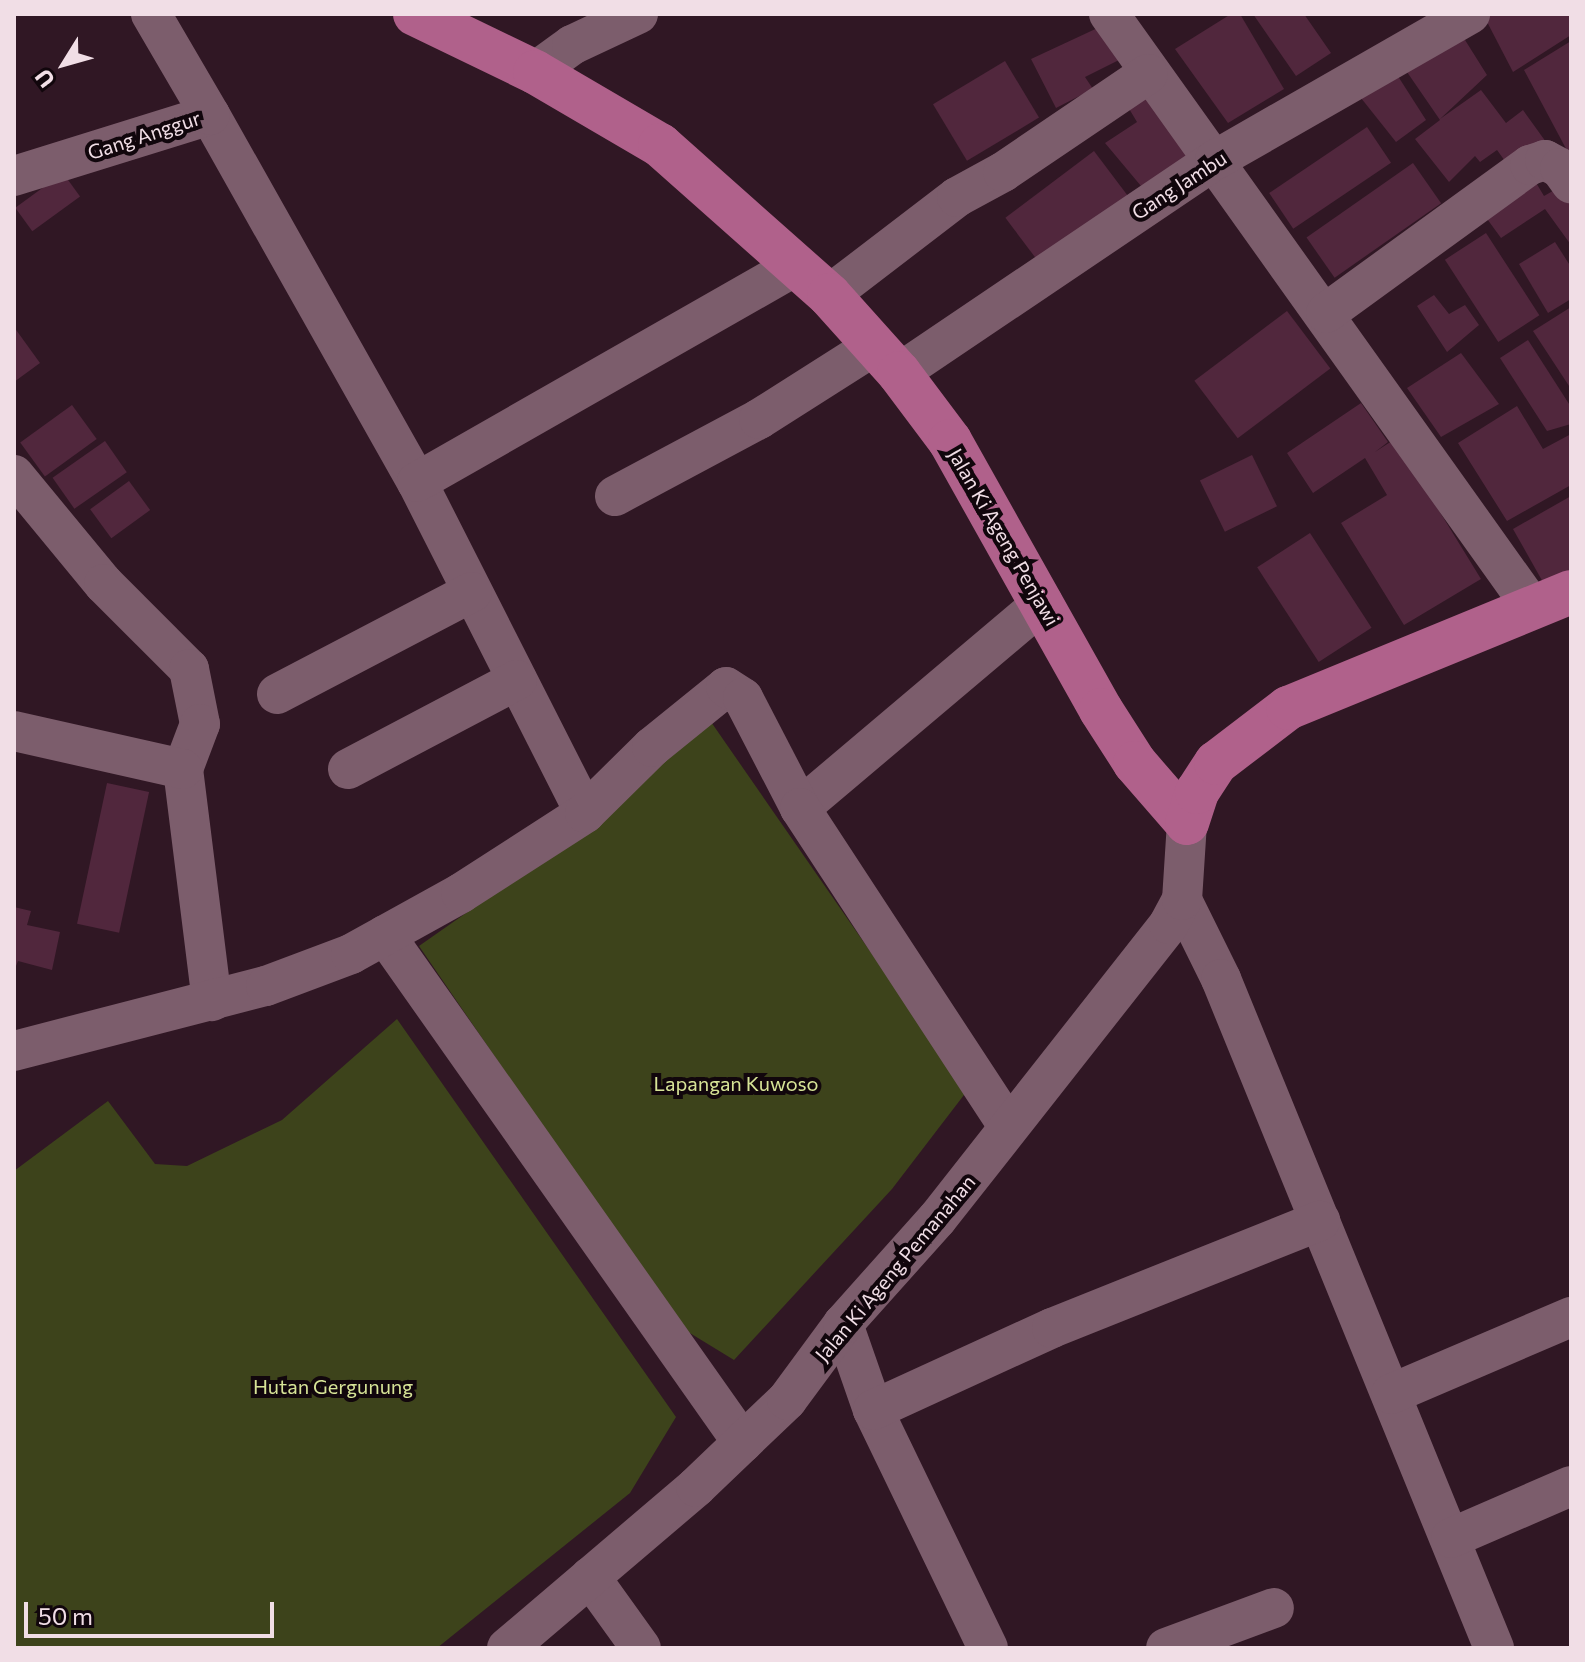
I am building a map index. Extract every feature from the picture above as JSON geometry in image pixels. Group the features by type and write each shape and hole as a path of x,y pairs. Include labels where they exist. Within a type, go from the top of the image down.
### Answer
{"main road":[{"name":"Jalan Ki Ageng Penjawi","path":"415,14 535,72 660,145 829,295 886,359 950,441 1135,763 1187,823"},
{"path":"1187,823 1197,792 1216,763 1288,708 1552,600"}],"street":[{"name":"Gang Anggur","path":"14,176 210,115 151,14"},
{"path":"535,72 572,45 638,14"},
{"path":"1109,14 1148,74 1326,313 1552,600"},
{"name":"Gang Jambu","path":"615,496 759,419 886,359 1215,160 1470,14"},
{"path":"829,295 957,197 1148,74"},
{"path":"210,115 417,482 585,813"},
{"path":"1326,313 1530,165 1545,160 1571,182"},
{"path":"417,482 796,266"},
{"path":"14,475 104,584 189,669 200,724 183,769 212,1001"},
{"path":"277,694 472,592"},
{"path":"800,808 1043,603"},
{"path":"348,769 517,680"},
{"path":"14,1051 212,1001 351,954 585,813 652,747 726,687 743,698 800,808 1009,1127"},
{"path":"14,731 183,769"},
{"name":"Jalan Ki Ageng Pemanahan","path":"507,1648 743,1443 787,1400 843,1324 937,1219 1143,962 1182,900 1187,823"},
{"path":"1182,900 1203,937 1494,1648"},
{"path":"385,935 743,1443"},
{"path":"873,1410 1052,1328 1320,1221"},
{"path":"1391,1394 1571,1317"},
{"path":"843,1324 873,1410 988,1648"},
{"path":"1451,1538 1571,1486"},
{"path":"590,1577 641,1648"},
{"path":"1166,1648 1274,1608"}],"green space":[{"name":"Lapangan Kuwoso","path":"709,719 967,1091 892,1189 734,1360 680,1327 419,946 582,832"},
{"name":"Hutan Gergunung","path":"397,1019 676,1417 630,1493 437,1648 14,1648 14,1171 108,1101 155,1164 187,1166 282,1120"}],"building":[{"path":"1231,14 1240,14 1284,89 1228,123 1175,49"},
{"path":"1253,14 1304,14 1331,53 1296,76"},
{"path":"1492,14 1571,14 1571,35 1513,72 1485,18"},
{"path":"1104,25 1121,59 1085,77 1093,89 1056,108 1031,59"},
{"path":"1460,32 1487,75 1440,119 1481,90 1506,123 1523,110 1546,142 1510,168 1497,150 1480,162 1475,156 1449,182 1415,139 1440,120 1407,72"},
{"path":"1571,41 1571,158 1524,70"},
{"path":"1005,61 1039,118 967,161 933,104"},
{"path":"1394,70 1426,120 1396,142 1361,98"},
{"path":"1145,87 1193,154 1141,186 1105,143 1137,122 1125,102"},
{"path":"1367,127 1391,163 1293,229 1269,193"},
{"path":"1094,151 1129,197 1040,264 1005,218"},
{"path":"1413,163 1441,203 1335,278 1307,238"},
{"path":"63,173 80,196 32,231 15,208"},
{"path":"1532,176 1544,196 1558,188 1571,204 1571,245 1545,209 1501,238 1482,212"},
{"path":"1486,233 1539,315 1498,342 1445,260"},
{"path":"1555,242 1571,267 1571,299 1548,313 1519,264"},
{"path":"1434,295 1449,314 1465,305 1479,325 1447,352 1417,306"},
{"path":"1571,307 1571,389 1533,331"},
{"path":"1287,311 1330,369 1238,438 1194,381"},
{"path":"14,327 40,363 14,382"},
{"path":"1528,340 1571,407 1571,424 1547,431 1500,358"},
{"path":"1461,353 1499,404 1441,437 1407,388"},
{"path":"1361,403 1388,442 1375,452 1395,439 1481,579 1404,625 1341,523 1387,495 1365,458 1313,493 1287,453"},
{"path":"72,405 97,439 45,477 20,443"},
{"path":"1517,406 1543,449 1571,434 1571,485 1507,521 1458,443"},
{"path":"105,441 127,472 74,509 53,478"},
{"path":"1252,455 1277,506 1225,532 1200,480"},
{"path":"129,481 150,510 111,538 90,509"},
{"path":"1571,496 1571,571 1544,584 1513,529"},
{"path":"1310,533 1372,628 1319,662 1257,567"},
{"path":"107,783 149,792 119,933 77,924"},
{"path":"14,907 31,911 27,925 60,932 52,970 18,961 14,971"}]}
